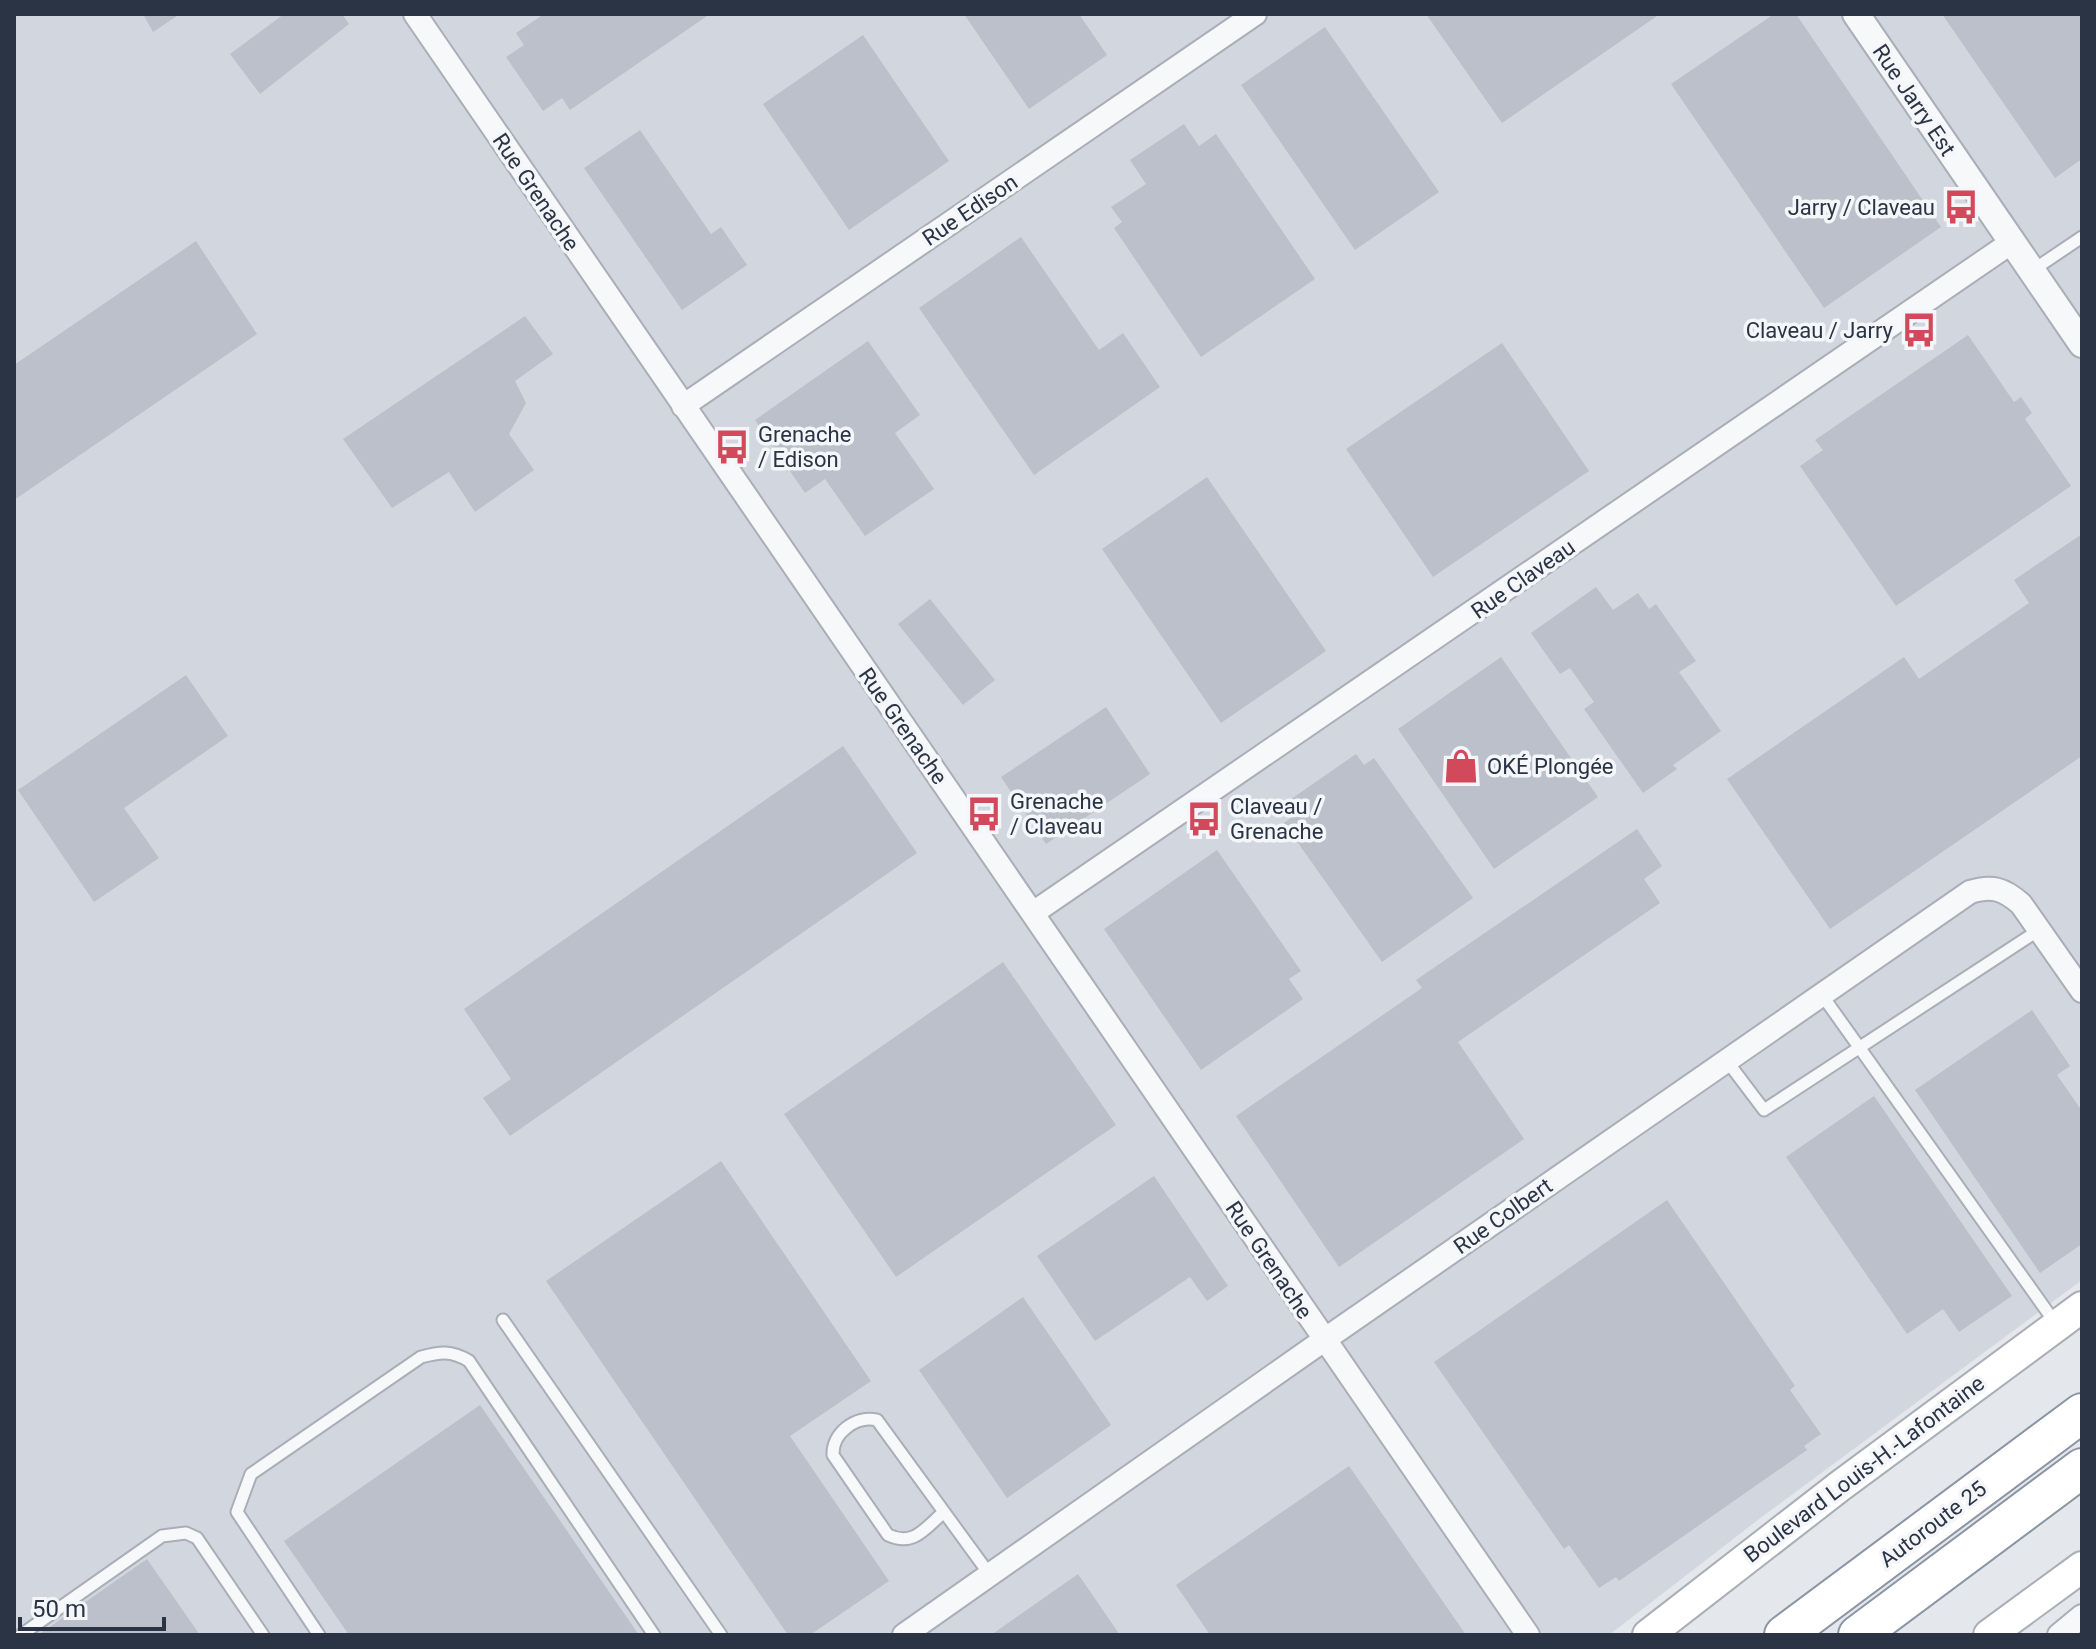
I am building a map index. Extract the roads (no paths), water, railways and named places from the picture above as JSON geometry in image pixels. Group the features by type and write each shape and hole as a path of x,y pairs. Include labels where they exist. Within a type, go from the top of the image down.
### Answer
{"highway":[{"name":"Autoroute 25","path":"1784,1635 2082,1413"},
{"name":"Autoroute 25","path":"1858,1635 2082,1468"}],"main road":[{"name":"Boulevard Louis-H.-Lafontaine","path":"1648,1635 1827,1496 2082,1307"},
{"path":"1989,1635 2082,1567"}],"street":[{"name":"Rue Grenache","path":"415,14 1528,1635"},
{"name":"Rue Edison","path":"683,406 1255,14"},
{"name":"Rue Jarry Est","path":"1856,14 2082,344"},
{"name":"Rue Claveau","path":"1033,913 2012,242"},
{"name":"Rue Colbert","path":"904,1635 1970,892 1985,888 1999,889 2011,895 2021,904 2082,991"},
{"path":"2059,1635 2082,1616"}],"lane":[{"path":"2032,271 2082,237"},
{"path":"1727,1061 1764,1110 2039,930"},
{"path":"1822,995 2057,1325"},
{"path":"503,1320 721,1635"},
{"path":"319,1635 237,1512 242,1493 251,1474 421,1357 443,1352 456,1353 469,1361 654,1635"},
{"path":"944,1512 911,1539 899,1540 888,1535 833,1455 832,1446 837,1434 860,1419 877,1420 990,1575"},
{"path":"21,1635 162,1536 186,1533 197,1538 263,1635"}],"place":[{"name":"Jarry / Claveau","path":"1961,207"},
{"name":"Claveau / Jarry","path":"1919,330"},
{"name":"Grenache / Edison","path":"732,447"},
{"name":"OKÉ Plongée","path":"1461,766"},
{"name":"Grenache / Claveau","path":"984,814"},
{"name":"Claveau / Grenache","path":"1204,819"}]}
